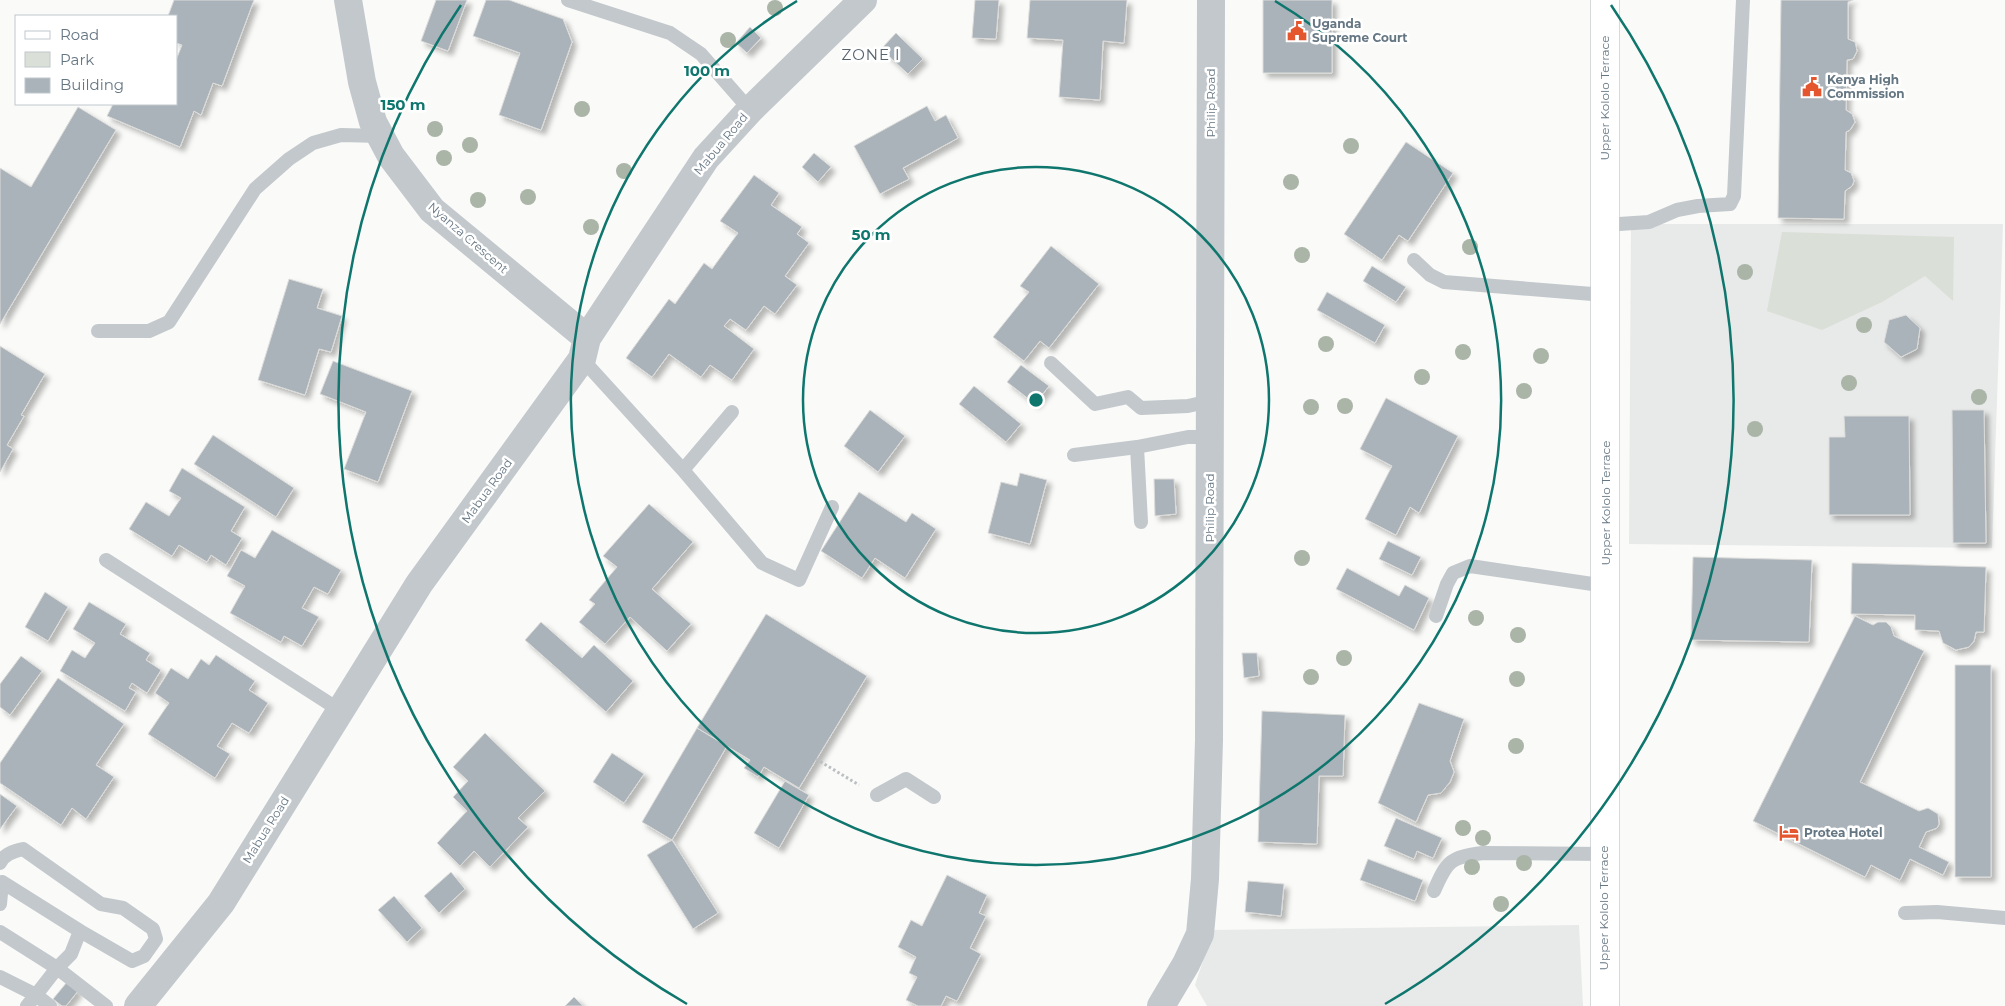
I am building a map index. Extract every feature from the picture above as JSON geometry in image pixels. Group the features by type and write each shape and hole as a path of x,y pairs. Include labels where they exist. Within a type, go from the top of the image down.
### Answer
{"main road":[{"name":"Upper Kololo Terrace","path":"1605,0 1605,1006"}],"street":[{"name":"Nyanza Crescent","path":"348,0 362,82 373,122 391,156 432,210 585,349"},
{"name":"Mabua Road","path":"138,1006 221,903 419,584 585,349 706,158 750,110 863,0"},
{"name":"Philip Road","path":"1161,1006 1186,964 1200,934 1205,879 1209,740 1211,0"}],"lane":[{"path":"568,0 670,33 701,54 750,110"},
{"path":"1604,225 1649,222 1677,210 1698,206 1730,204 1734,196 1743,0"},
{"path":"98,331 149,331 169,322 255,189 289,159 313,143 341,135 381,136"},
{"path":"1414,260 1430,275 1444,282 1605,295"},
{"path":"585,349 683,470 762,563 799,580 832,507"},
{"path":"1051,363 1095,404 1128,397 1141,408 1188,406 1210,402"},
{"path":"683,470 732,412"},
{"path":"1074,455 1137,447 1188,437 1210,437"},
{"path":"1137,447 1141,522"},
{"path":"106,560 341,711"},
{"path":"1436,616 1453,572 1470,566 1606,586"},
{"path":"877,795 906,779 934,797"},
{"path":"0,863 12,851 23,849 101,904 112,904 130,913 153,929 156,940 144,956 132,961 80,931 1,878"},
{"path":"1434,890 1444,868 1452,861 1464,855 1483,853 1604,854"},
{"path":"0,904 1,878"},
{"path":"1905,914 1937,912 2005,918"},
{"path":"27,1006 57,968 71,954 80,931"},
{"path":"0,932 57,968 106,1006"},
{"path":"0,977 36,994 50,1006"}],"path":[{"path":"816,759 877,795"}],"shaded area":[{"path":"1631,224 2003,224 1992,548 1629,544"},
{"path":"1579,925 1583,1006 1207,1006 1195,985 1206,952 1209,930"}],"green space":[{"path":"1782,232 1954,237 1953,301 1925,276 1882,302 1822,330 1767,311"}],"building":[{"path":"174,0 254,0 222,86 213,83 201,115 194,111 180,147 107,116 112,105 178,105 178,55 182,45 178,44 178,15 168,15"},
{"path":"436,0 467,0 448,51 421,41"},
{"path":"486,0 509,0 563,19 572,42 541,130 499,115 520,53 473,36"},
{"path":"975,0 999,0 996,39 972,38"},
{"path":"1030,0 1127,0 1124,43 1103,41 1100,100 1059,97 1063,40 1027,38"},
{"name":"Uganda Supreme Court","path":"1263,0 1332,0 1332,73 1263,73"},
{"path":"1781,0 1853,0 1848,2 1848,39 1855,42 1857,51 1853,59 1847,60 1846,110 1852,114 1855,122 1850,130 1846,132 1845,170 1851,173 1854,181 1852,186 1845,191 1844,219 1778,218"},
{"path":"750,27 761,38 747,53 736,43"},
{"path":"896,33 923,59 908,74 881,49"},
{"path":"927,106 935,121 946,115 958,138 903,168 909,179 880,194 854,146"},
{"path":"78,107 116,130 0,324 0,168 31,187"},
{"path":"1406,142 1453,173 1408,241 1399,235 1382,260 1344,234"},
{"path":"814,153 831,167 818,182 802,167"},
{"path":"754,175 779,193 771,205 802,227 797,234 809,243 785,276 797,285 775,314 764,306 746,330 730,319 724,326 754,349 732,380 710,365 701,377 669,354 652,377 626,358 669,299 675,304 704,263 712,269 738,233 720,221"},
{"path":"1051,246 1099,284 1049,348 1040,341 1024,361 993,337 1029,292 1020,286"},
{"path":"1372,266 1406,287 1396,302 1363,281"},
{"path":"289,279 323,289 317,308 342,316 331,352 319,349 305,395 258,380"},
{"path":"1327,292 1385,325 1375,343 1317,310"},
{"path":"1906,315 1920,328 1917,349 1901,357 1884,342 1889,320"},
{"path":"0,346 45,374 21,415 24,416 7,445 13,449 0,472"},
{"path":"333,361 412,391 378,482 344,469 366,412 320,394"},
{"path":"1021,365 1049,386 1035,404 1007,382"},
{"path":"974,386 1021,424 1006,442 959,404"},
{"path":"1386,398 1458,436 1419,513 1410,507 1396,535 1365,519 1392,466 1360,449"},
{"path":"870,410 905,436 878,472 844,446"},
{"path":"1952,410 1984,410 1986,543 1953,543"},
{"path":"1844,416 1909,416 1910,515 1829,515 1829,437 1845,437"},
{"path":"213,435 294,488 276,517 194,464"},
{"path":"182,468 245,507 231,531 242,538 226,565 211,555 207,562 179,545 172,556 129,529 146,502 169,516 181,498 169,491"},
{"path":"1020,473 1047,480 1030,544 988,533 1001,482 1017,486"},
{"path":"1154,479 1174,479 1176,514 1155,516"},
{"path":"859,492 906,522 912,513 936,529 905,578 875,558 862,578 821,551"},
{"path":"649,504 693,542 652,589 691,624 667,651 630,617 605,644 579,622 595,604 589,600 617,567 603,556"},
{"path":"272,530 341,570 328,594 314,587 302,608 319,617 302,646 284,636 281,642 230,613 245,586 227,576 241,550 255,558"},
{"path":"1388,541 1421,557 1412,575 1379,559"},
{"path":"1693,557 1812,560 1809,642 1691,640"},
{"path":"1852,563 1986,567 1984,632 1976,632 1974,641 1969,647 1956,650 1943,643 1939,631 1915,630 1915,615 1851,614"},
{"path":"1347,568 1399,596 1405,585 1429,598 1414,630 1336,589"},
{"path":"45,592 68,607 48,641 25,627"},
{"path":"89,602 126,624 120,634 150,653 146,660 161,670 147,693 132,683 129,688 136,692 125,711 60,671 72,650 85,658 95,643 73,629"},
{"path":"766,614 867,676 799,788 764,767 758,777 744,768 750,760 697,728"},
{"path":"1855,616 1873,625 1878,622 1886,622 1891,627 1894,636 1924,651 1860,782 1919,811 1928,808 1938,814 1939,824 1937,828 1926,832 1919,847 1949,862 1943,875 1910,859 1900,880 1871,865 1865,877 1753,821"},
{"path":"541,622 582,658 594,645 633,681 606,712 525,640"},
{"path":"1242,653 1257,653 1259,676 1244,678"},
{"path":"216,655 255,681 249,690 268,703 249,733 232,723 217,746 230,754 215,778 148,734 169,703 155,693 171,668 188,679 201,659 209,665"},
{"path":"21,656 42,671 10,715 0,707 0,684"},
{"path":"1955,665 1991,665 1991,877 1955,877"},
{"path":"58,678 124,724 96,765 114,777 86,819 72,808 61,825 0,783 0,763"},
{"path":"1419,703 1464,719 1450,761 1454,772 1450,782 1441,793 1428,795 1416,822 1378,803"},
{"path":"1262,711 1345,715 1343,776 1319,776 1317,844 1258,842"},
{"path":"697,728 727,746 672,840 642,822"},
{"path":"485,733 545,791 518,818 528,827 490,867 474,851 460,866 437,843 467,811 453,797 468,781 453,767"},
{"path":"612,753 644,774 624,803 593,782"},
{"path":"785,781 809,795 779,848 754,833"},
{"path":"0,794 17,806 0,829"},
{"path":"1396,818 1442,838 1433,858 1417,851 1414,859 1384,846"},
{"path":"672,840 718,913 693,929 647,855"},
{"path":"1368,859 1423,880 1415,901 1360,880"},
{"path":"451,872 465,889 439,913 424,896"},
{"path":"947,875 987,895 979,913 986,916 970,948 981,954 957,1001 946,996 941,1006 918,1006 906,1000 917,977 909,973 916,957 898,947 911,920 922,926"},
{"path":"1248,881 1284,884 1281,916 1245,912"},
{"path":"394,896 422,928 407,942 378,910"},
{"path":"67,982 78,991 66,1006 62,1006 53,999"},
{"path":"574,997 583,1006 565,1006"}],"place":[{"name":"Uganda Supreme Court","path":"1297,31"},
{"name":"Kenya High Commission","path":"1812,87"},
{"name":"Protea Hotel","path":"1789,833"}],"district":[{"name":"ZONE I","path":"871,55"}]}
